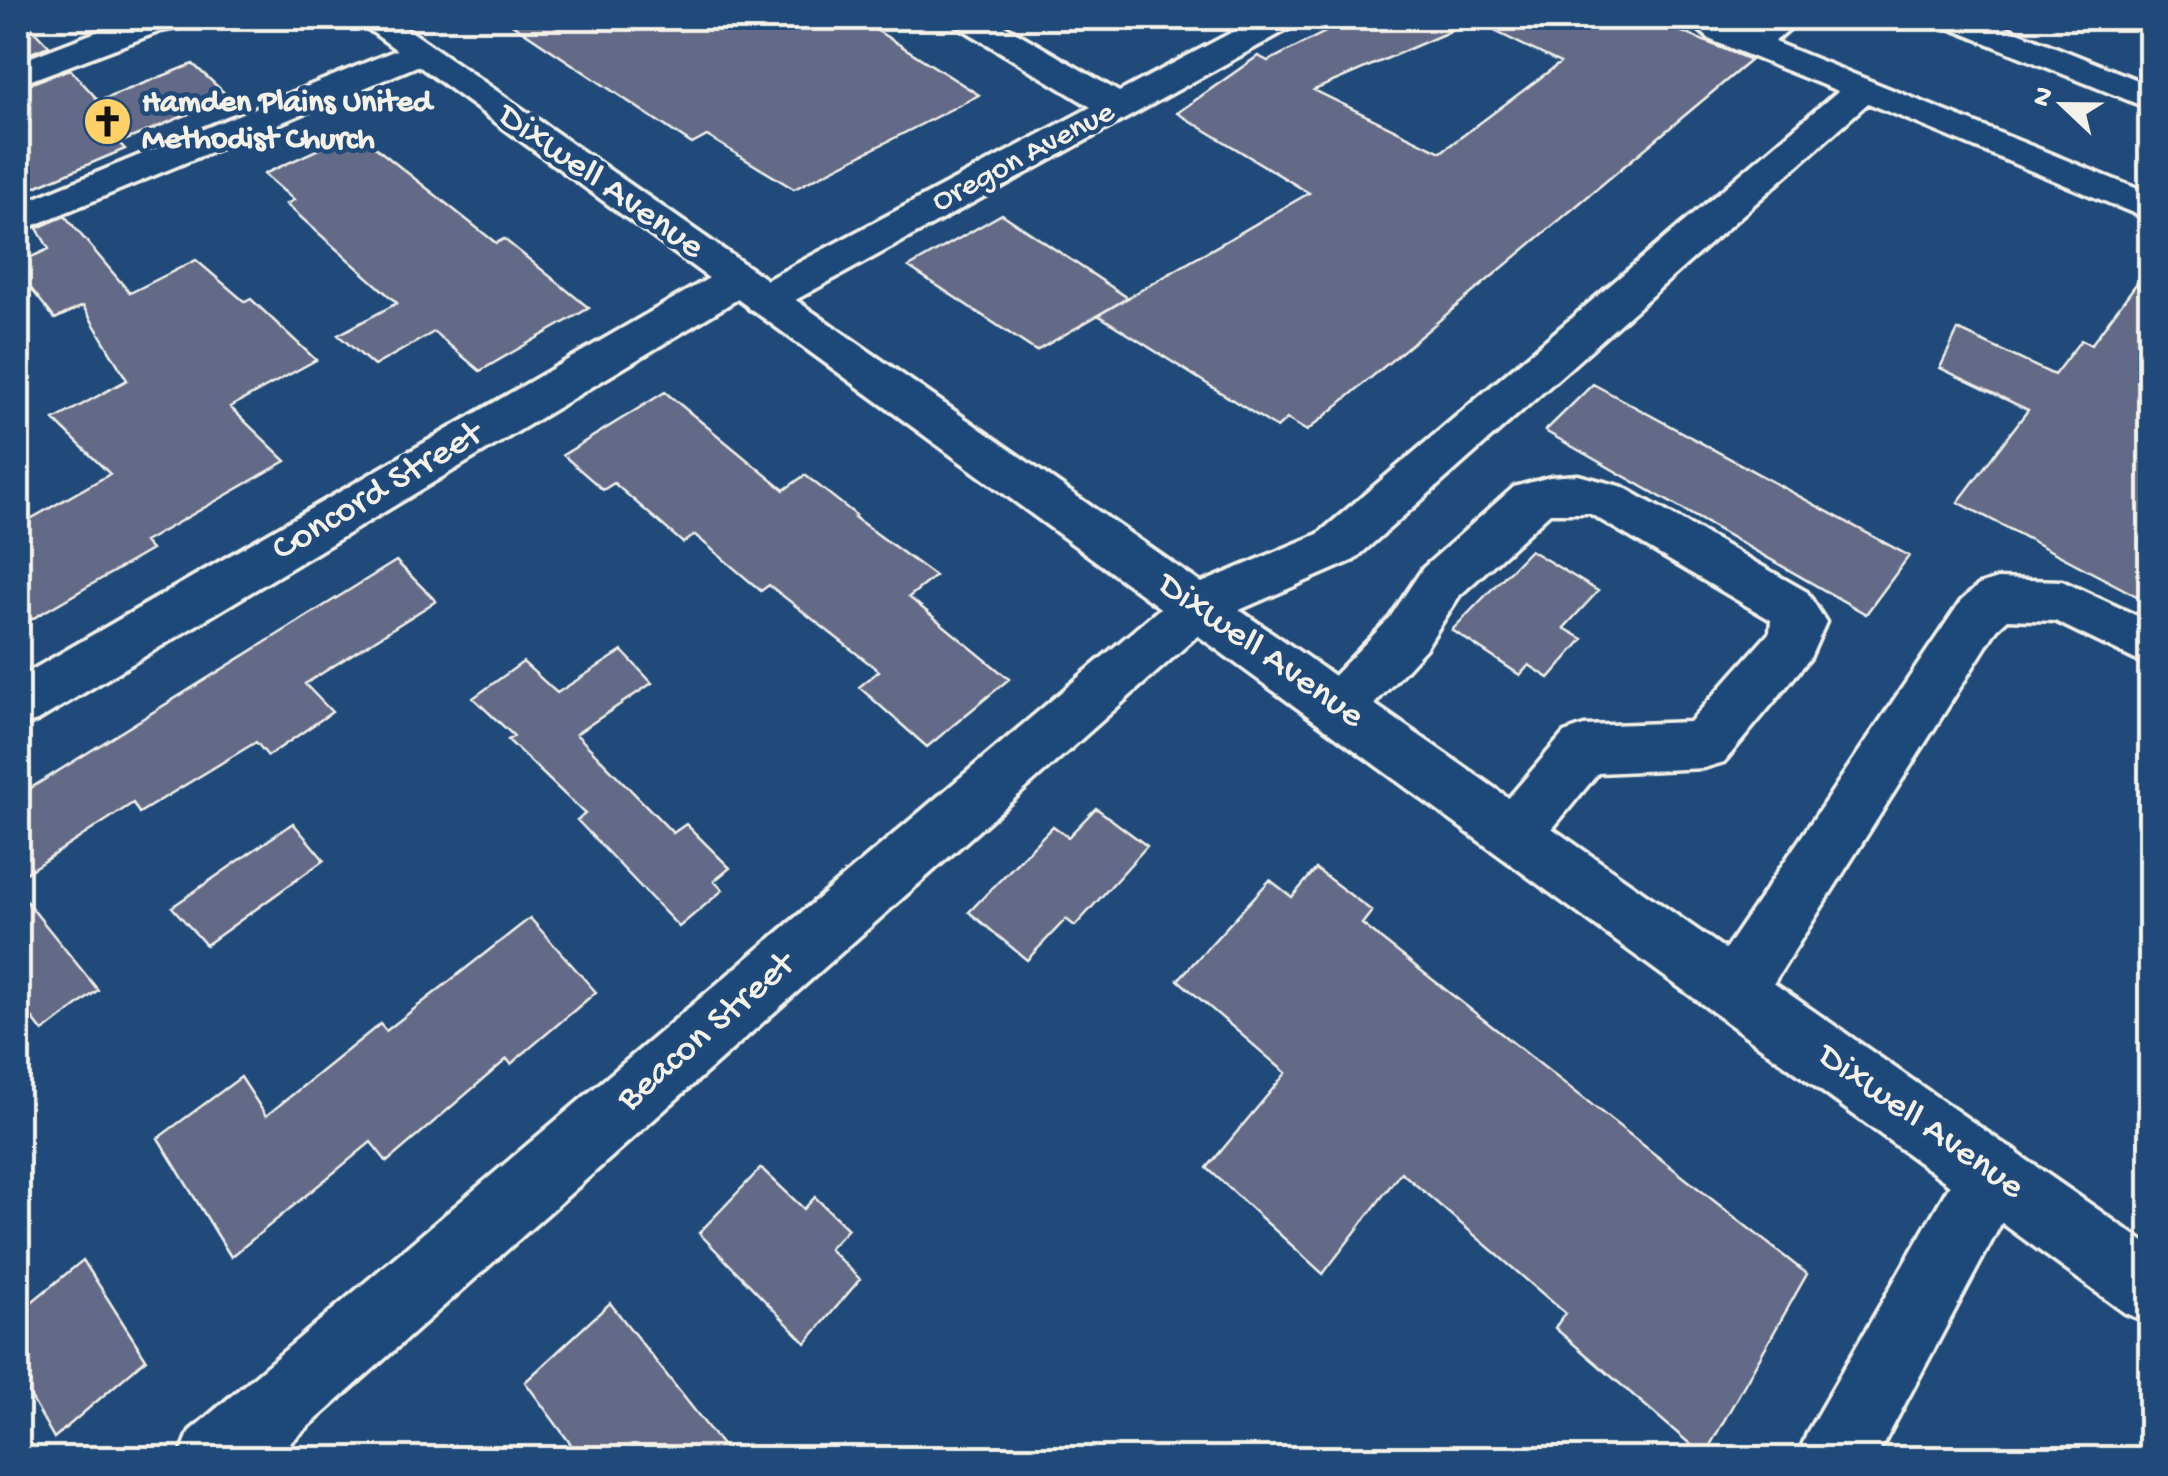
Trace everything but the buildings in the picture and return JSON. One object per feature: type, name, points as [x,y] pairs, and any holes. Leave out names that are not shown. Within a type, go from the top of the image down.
[{"type":"street","points":[[18,74],[155,21],[180,18]]},
{"type":"street","name":"Dixwell Avenue","points":[[370,18],[2150,1288]]},
{"type":"street","points":[[968,18],[1116,107]]},
{"type":"street","name":"Oregon Avenue","points":[[751,290],[1284,18]]},
{"type":"street","points":[[1702,18],[1723,34],[2150,208]]},
{"type":"street","points":[[1748,44],[1784,18]]},
{"type":"street","points":[[1954,18],[2150,98]]},
{"type":"street","points":[[18,220],[416,54]]},
{"type":"street","name":"Beacon Street","points":[[218,1458],[1196,606],[1336,547],[1863,88]]},
{"type":"street","name":"Concord Street","points":[[18,706],[751,290]]},
{"type":"street","points":[[1338,707],[1408,634],[1441,582],[1531,500],[1550,493],[1588,493],[1606,500],[1789,606],[1800,622],[1792,643],[1704,745],[1584,750],[1514,834]]},
{"type":"street","points":[[1408,634],[1439,620],[1536,526],[1559,519],[1606,528],[1709,588]]},
{"type":"street","points":[[1734,990],[1979,615],[1998,599],[2062,600],[2150,646]]},
{"type":"street","points":[[1835,1458],[1993,1174]]},
{"type":"place","name":"Hamden Plains United Methodist Church","points":[[107,122]]}]
